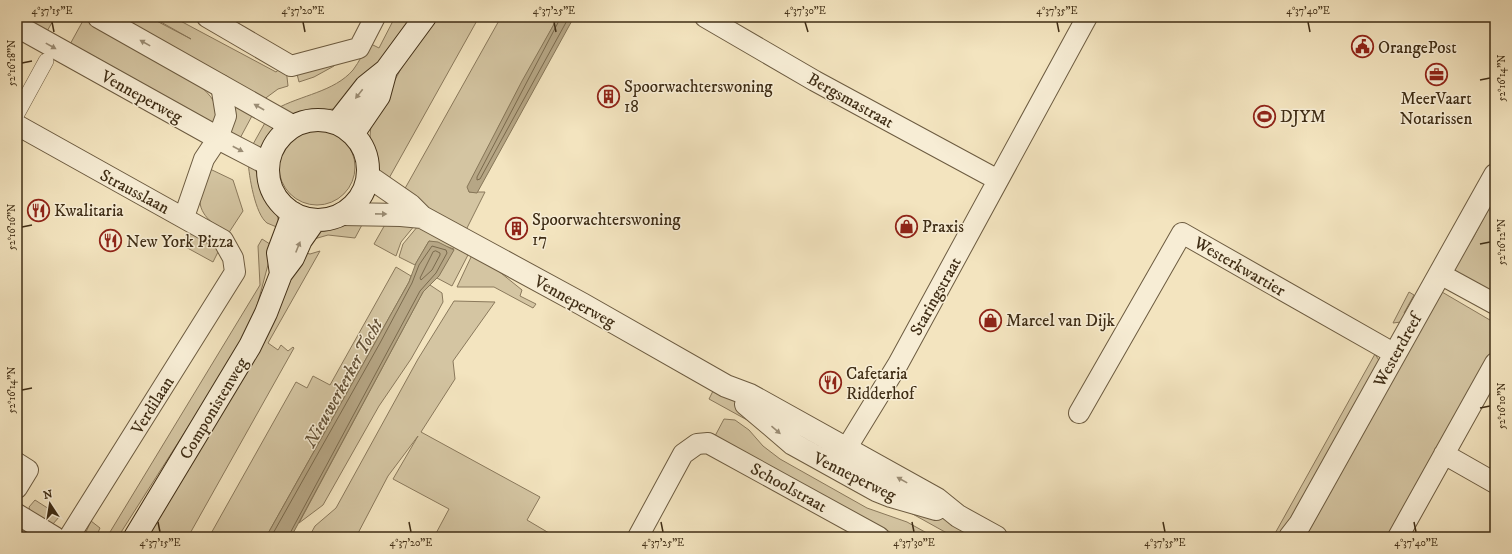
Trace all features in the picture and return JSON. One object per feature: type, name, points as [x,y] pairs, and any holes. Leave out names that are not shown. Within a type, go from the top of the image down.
[{"type":"street","points":[[99,17],[292,126]]},
{"type":"street","points":[[207,17],[291,66],[359,48],[375,17]]},
{"type":"street","points":[[345,128],[366,86],[386,70],[424,17]]},
{"type":"street","name":"Bergsmastraat","points":[[705,17],[815,81],[998,180]]},
{"type":"street","name":"Staringstraat","points":[[840,458],[898,364],[1087,17]]},
{"type":"street","name":"Venneperweg","points":[[17,26],[218,138],[268,164]]},
{"type":"street","points":[[17,114],[46,61]]},
{"type":"street","points":[[184,217],[204,159],[218,138],[226,116],[221,85]]},
{"type":"street","points":[[314,120],[345,128],[366,153],[368,176],[364,189],[357,202],[342,214],[329,218],[315,220],[293,213],[278,200],[273,192],[268,174],[268,164],[272,149],[281,136],[292,126],[314,120]]},
{"type":"street","name":"Strausslaan","points":[[17,125],[223,240],[233,258],[235,272]]},
{"type":"street","name":"Westerdreef","points":[[1295,533],[1495,175]]},
{"type":"street","name":"Venneperweg","points":[[368,176],[410,205],[422,217],[582,304],[726,386],[750,396],[840,458],[937,499],[958,516],[996,537]]},
{"type":"street","name":"Componistenweg","points":[[281,274],[278,253],[293,213]]},
{"type":"street","name":"Venneperweg","points":[[342,214],[401,215],[422,217]]},
{"type":"street","name":"Componistenweg","points":[[135,537],[250,346],[266,313],[281,274],[293,258],[301,240],[315,220]]},
{"type":"street","name":"Westerkwartier","points":[[1079,413],[1182,233],[1395,354]]},
{"type":"street","name":"Verdilaan","points":[[69,537],[235,272]]},
{"type":"street","points":[[1440,274],[1495,304]]},
{"type":"street","points":[[1398,537],[1495,363]]},
{"type":"street","name":"Schoolstraat","points":[[638,537],[683,454],[697,444],[708,443],[879,537]]},
{"type":"street","points":[[1444,454],[1495,483]]},
{"type":"street","points":[[17,463],[28,470],[17,488]]},
{"type":"street","points":[[17,514],[55,537]]},
{"type":"shaded area","points":[[17,17],[55,17],[45,35]]},
{"type":"shaded area","points":[[85,17],[175,68],[206,91],[214,102],[216,109],[213,129],[68,48]]},
{"type":"shaded area","points":[[110,17],[149,17],[191,39],[152,17],[173,17],[276,72],[283,66],[286,68],[288,86],[278,89],[259,103]]},
{"type":"shaded area","points":[[395,17],[415,17],[384,57],[335,109],[313,110],[291,114],[276,109],[327,88],[345,77],[353,70],[369,43],[379,48]]},
{"type":"shaded area","points":[[436,17],[479,17],[388,180],[378,170],[376,165],[370,137],[371,124],[409,54]]},
{"type":"shaded area","points":[[501,17],[558,17],[499,126],[469,192],[485,192],[465,232],[403,192]]},
{"type":"shaded area","points":[[333,64],[334,66],[314,77],[299,82],[297,74]]},
{"type":"shaded area","points":[[233,103],[253,114],[238,142],[227,137]]},
{"type":"shaded area","points":[[266,121],[275,128],[266,141],[260,154],[252,146]]},
{"type":"shaded area","points":[[309,129],[325,129],[338,135],[349,146],[355,159],[353,182],[338,199],[325,205],[309,205],[296,199],[281,182],[279,175],[279,159],[285,146],[302,131]]},
{"type":"shaded area","points":[[248,161],[257,173],[275,210],[279,228],[267,223],[259,212],[251,185]]},
{"type":"shaded area","points":[[210,169],[233,180],[243,211],[228,234],[209,220],[202,211],[200,205],[201,191]]},
{"type":"shaded area","points":[[1495,197],[1495,296],[1450,271],[1472,240]]},
{"type":"shaded area","points":[[387,221],[415,225],[401,242],[396,256],[374,244]]},
{"type":"shaded area","points":[[333,223],[363,223],[355,238],[328,235],[314,239],[321,226]]},
{"type":"shaded area","points":[[418,226],[469,253],[452,286],[437,278],[454,249],[429,241],[415,265],[399,257],[403,244]]},
{"type":"shaded area","points":[[190,231],[220,248],[213,262],[182,245]]},
{"type":"shaded area","points":[[262,239],[273,246],[253,321],[239,347],[118,537],[107,537],[260,285],[258,246]]},
{"type":"shaded area","points":[[320,251],[268,343],[278,350],[281,345],[288,351],[293,347],[294,348],[188,537],[147,537],[302,252],[310,254]]},
{"type":"shaded area","points":[[472,255],[491,265],[522,290],[520,296],[536,304],[533,308],[494,287],[457,287]]},
{"type":"shaded area","points":[[396,267],[411,276],[409,282],[266,537],[209,537],[296,382],[307,388],[313,376],[330,385]]},
{"type":"shaded area","points":[[430,285],[442,293],[443,302],[436,315],[411,359],[379,406],[323,505],[299,523],[423,292]]},
{"type":"shaded area","points":[[1409,292],[1414,295],[1404,313],[1406,315],[1401,322],[1393,323]]},
{"type":"shaded area","points":[[1442,292],[1495,323],[1495,349],[1389,537],[1302,537]]},
{"type":"shaded area","points":[[454,301],[495,302],[453,361],[455,379],[421,432],[540,497],[527,520],[549,533],[547,537],[434,537],[449,509],[393,479],[418,436],[388,476],[356,537],[309,537],[315,526],[336,508],[418,359]]},
{"type":"shaded area","points":[[1375,354],[1380,362],[1283,537],[1273,537]]},
{"type":"shaded area","points":[[714,389],[736,402],[758,426],[709,399]]},
{"type":"shaded area","points":[[724,419],[735,420],[749,430],[763,446],[780,459],[867,508],[907,522],[934,537],[899,537],[715,436]]},
{"type":"shaded area","points":[[35,500],[60,516],[52,525],[31,514],[29,507]]},
{"type":"shaded area","points":[[930,511],[962,529],[971,537],[954,537],[909,512]]},
{"type":"shaded area","points":[[91,521],[100,528],[96,537],[87,537],[86,532]]},
{"type":"shaded area","points":[[17,524],[38,537],[17,537]]},
{"type":"water","points":[[558,17],[574,17],[477,193],[469,192],[467,187],[522,81]]},
{"type":"water","points":[[429,241],[438,242],[454,250],[439,276],[423,292],[291,537],[266,537],[409,282],[416,263]]},
{"type":"place","name":"OrangePost","points":[[1363,47]]},
{"type":"place","name":"MeerVaart Notarissen","points":[[1436,74]]},
{"type":"place","name":"Spoorwachterswoning 18","points":[[609,96]]},
{"type":"place","name":"DJYM","points":[[1265,116]]},
{"type":"place","name":"Kwalitaria","points":[[39,210]]},
{"type":"place","name":"Praxis","points":[[907,226]]},
{"type":"place","name":"Spoorwachterswoning 17","points":[[517,229]]},
{"type":"place","name":"New York Pizza","points":[[110,241]]},
{"type":"place","name":"Marcel van Dijk","points":[[991,320]]},
{"type":"place","name":"Cafetaria Ridderhof","points":[[830,383]]},
{"type":"water label","name":"Nieuwerkerker Tocht","points":[[343,383]]}]
